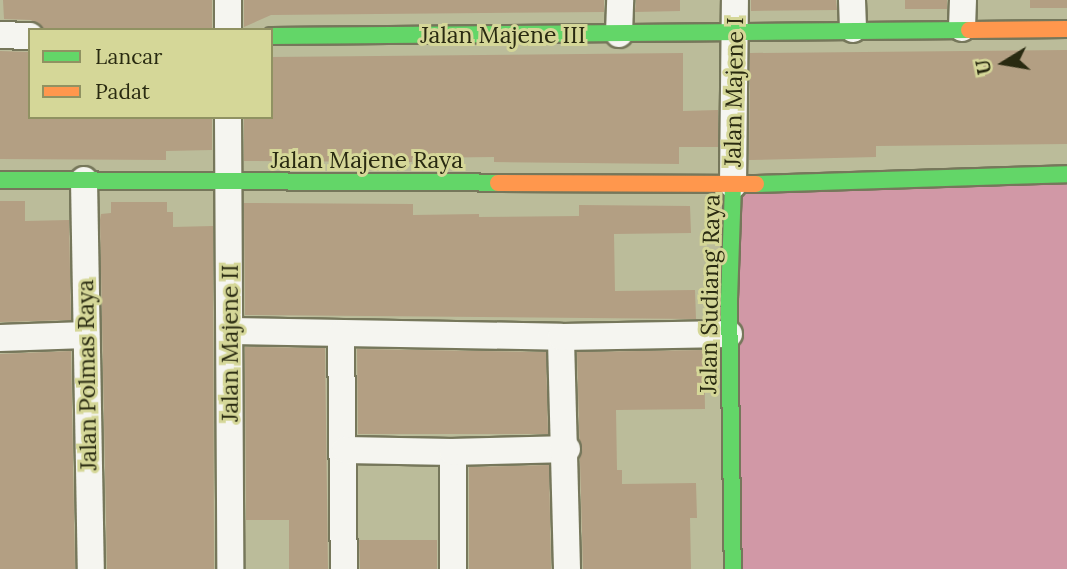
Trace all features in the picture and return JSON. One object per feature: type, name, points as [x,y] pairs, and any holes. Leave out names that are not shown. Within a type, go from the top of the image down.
[{"type":"street","points":[[228,0],[228,28]]},
{"type":"street","points":[[619,34],[620,0]]},
{"type":"street","name":"Jalan Majene I","points":[[733,185],[735,0]]},
{"type":"street","points":[[852,0],[853,29]]},
{"type":"street","points":[[962,28],[963,0]]},
{"type":"street","name":"Jalan Majene III","points":[[273,36],[1067,29]]},
{"type":"street","points":[[0,35],[28,36]]},
{"type":"street","name":"Jalan Majene II","points":[[228,119],[232,331],[230,569]]},
{"type":"street","name":"Jalan Sudiang Raya","points":[[733,569],[729,334],[733,185],[1067,174]]},
{"type":"street","name":"Jalan Majene Raya","points":[[0,180],[733,185]]},
{"type":"street","name":"Jalan Polmas Raya","points":[[84,180],[91,569]]},
{"type":"street","points":[[232,331],[561,337],[729,334]]},
{"type":"street","points":[[341,334],[345,450],[344,569]]},
{"type":"street","points":[[0,338],[86,335]]},
{"type":"street","points":[[561,337],[567,449],[567,569]]},
{"type":"street","points":[[345,450],[453,452],[567,449]]},
{"type":"street","points":[[453,452],[453,569]]},
{"type":"shaded area","points":[[1067,174],[1067,569],[733,569],[733,185]]},
{"type":"building","points":[[3,0],[212,0],[212,28],[41,28],[31,20],[4,19]]},
{"type":"building","points":[[244,0],[604,0],[604,12],[271,15],[244,27]]},
{"type":"building","points":[[636,0],[680,0],[680,11],[635,12]]},
{"type":"building","points":[[751,0],[836,0],[837,10],[751,11]]},
{"type":"building","points":[[905,0],[947,0],[947,9],[905,9]]},
{"type":"building","points":[[1030,0],[1067,0],[1067,8],[1030,8]]},
{"type":"building","points":[[1067,50],[1067,144],[876,146],[876,157],[749,160],[750,53]]},
{"type":"building","points":[[0,51],[28,52],[28,119],[212,119],[212,150],[166,151],[166,160],[0,159]]},
{"type":"building","points":[[683,53],[683,111],[718,110],[718,147],[679,147],[679,164],[494,162],[494,157],[412,158],[412,162],[244,161],[244,119],[273,119],[273,57]]},
{"type":"building","points":[[0,201],[25,201],[25,221],[69,220],[71,320],[0,322]]},
{"type":"building","points":[[111,202],[167,202],[167,212],[173,212],[173,227],[213,226],[214,569],[107,569],[100,220],[101,214],[111,213]]},
{"type":"building","points":[[244,203],[413,204],[413,215],[479,214],[479,217],[579,216],[579,205],[690,206],[691,233],[614,234],[615,291],[695,290],[696,319],[245,315]]},
{"type":"building","points":[[245,347],[325,348],[328,569],[289,569],[289,520],[246,520]]},
{"type":"building","points":[[357,349],[546,352],[548,434],[358,434]]},
{"type":"building","points":[[704,350],[705,409],[616,410],[617,470],[622,470],[622,484],[696,483],[697,518],[690,518],[691,569],[583,569],[577,352]]},
{"type":"building","points":[[71,351],[75,569],[0,569],[0,354]]},
{"type":"building","points":[[549,465],[551,569],[469,569],[469,467]]},
{"type":"building","points":[[359,540],[437,540],[437,569],[360,569]]},
{"type":"traffic: fast","points":[[273,36],[969,30]]},
{"type":"traffic: fast","points":[[756,184],[1067,174]]},
{"type":"traffic: fast","points":[[0,180],[498,183]]},
{"type":"traffic: fast","points":[[733,185],[729,298],[733,569]]},
{"type":"traffic: slow","points":[[969,30],[1067,29]]},
{"type":"traffic: slow","points":[[498,183],[756,184]]}]
